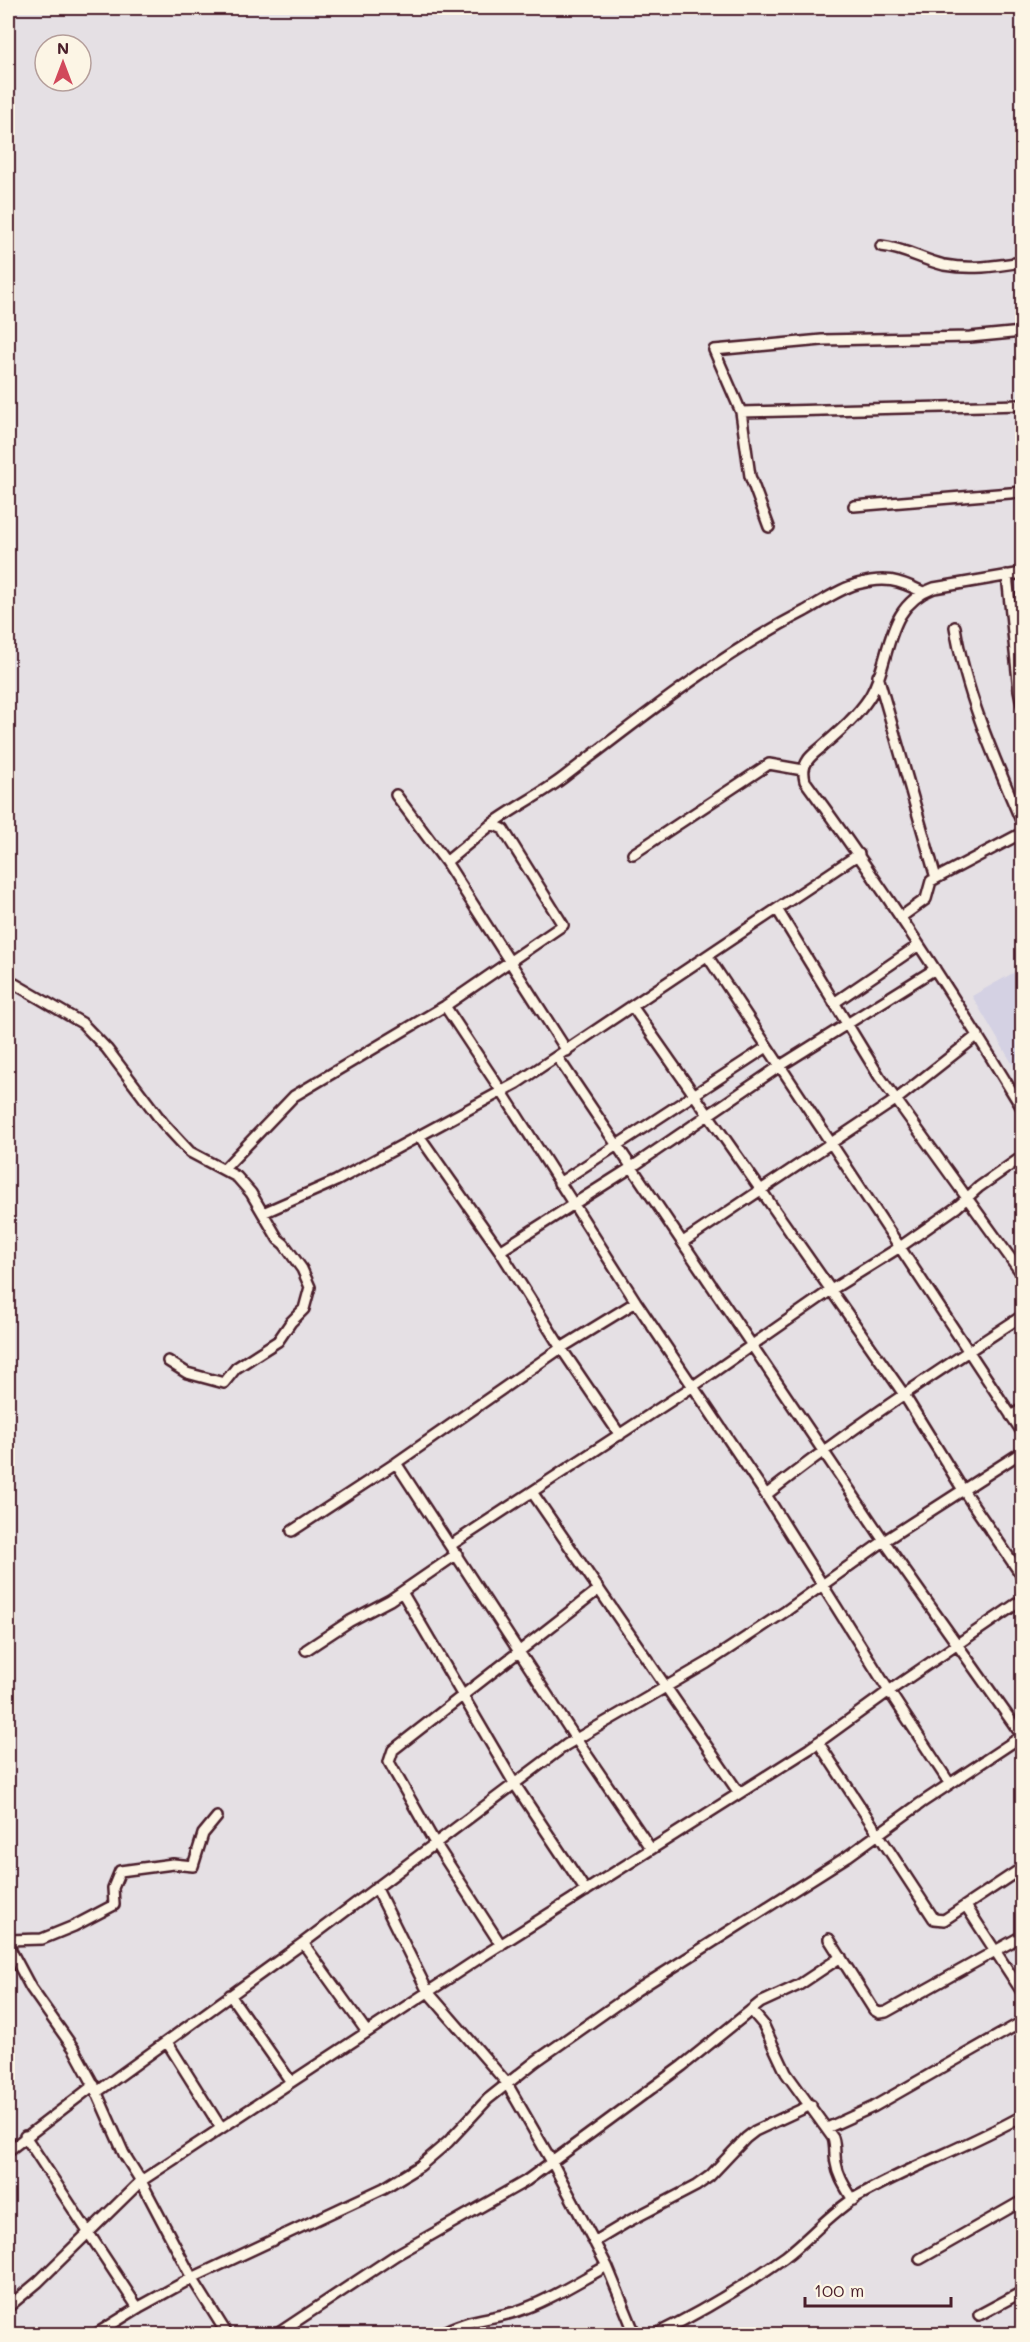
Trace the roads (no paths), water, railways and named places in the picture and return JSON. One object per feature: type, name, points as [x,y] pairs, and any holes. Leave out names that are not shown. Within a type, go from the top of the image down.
[{"type":"street","points":[[882,246],[897,248],[942,265],[955,267],[988,268],[1023,262]]},
{"type":"street","points":[[769,526],[750,476],[741,412],[714,350],[822,340],[970,337],[1023,332]]},
{"type":"street","points":[[741,412],[1023,405]]},
{"type":"street","points":[[854,506],[1023,492]]},
{"type":"street","points":[[1023,573],[934,588],[923,592],[906,605],[870,696],[856,716],[808,760],[803,770],[805,781],[859,854],[1023,1108]]},
{"type":"street","points":[[1007,575],[1019,690],[1023,704]]},
{"type":"street","points":[[446,862],[492,824],[559,780],[700,674],[772,628],[856,584],[879,579],[899,581],[923,592]]},
{"type":"street","points":[[956,627],[959,653],[984,731],[1023,823]]},
{"type":"street","points":[[878,675],[936,878]]},
{"type":"street","points":[[633,854],[769,764],[803,770]]},
{"type":"street","points":[[396,795],[446,862],[511,960],[567,1051]]},
{"type":"street","points":[[224,1169],[294,1096],[445,1006],[563,925],[503,829],[492,824]]},
{"type":"street","points":[[901,917],[926,899],[931,881],[1023,833]]},
{"type":"street","points":[[263,1213],[336,1181],[502,1092],[558,1058],[859,854]]},
{"type":"street","points":[[777,909],[879,1076],[1023,1274]]},
{"type":"street","points":[[834,1003],[919,945]]},
{"type":"street","points":[[708,957],[1023,1432]]},
{"type":"street","points":[[500,1251],[710,1116],[780,1066],[935,969]]},
{"type":"street","points":[[8,980],[82,1023],[107,1049],[163,1123],[190,1152],[237,1177],[263,1213],[278,1239],[302,1269],[310,1287],[304,1310],[291,1322],[278,1341],[236,1368],[224,1383],[187,1373],[168,1361]]},
{"type":"street","points":[[445,1006],[636,1302],[766,1496],[950,1784]]},
{"type":"street","points":[[632,1006],[903,1394],[963,1490],[1023,1576]]},
{"type":"street","points":[[683,1242],[897,1099],[978,1035]]},
{"type":"street","points":[[559,1183],[767,1047]]},
{"type":"street","points":[[96,2334],[192,2278],[384,2188],[420,2166],[448,2142],[506,2082],[637,1990],[848,1856],[1023,1736],[884,1541],[558,1058]]},
{"type":"street","points":[[420,1137],[500,1251],[561,1348],[620,1435]]},
{"type":"street","points":[[451,1545],[692,1387],[831,1290],[900,1247],[968,1197],[979,1186],[1023,1157]]},
{"type":"street","points":[[292,1531],[396,1463],[561,1348],[636,1302]]},
{"type":"street","points":[[766,1496],[824,1449],[903,1394],[1023,1316]]},
{"type":"street","points":[[1011,1416],[1023,1409]]},
{"type":"street","points":[[8,2151],[25,2136],[167,2042],[576,1738],[707,1663],[884,1541],[1023,1452]]},
{"type":"street","points":[[396,1463],[651,1849]]},
{"type":"street","points":[[532,1492],[739,1793]]},
{"type":"street","points":[[306,1650],[350,1621],[402,1592],[457,1554]]},
{"type":"street","points":[[501,1945],[435,1843],[392,1771],[389,1762],[393,1750],[599,1588]]},
{"type":"street","points":[[402,1592],[514,1783],[586,1891]]},
{"type":"street","points":[[8,2307],[38,2282],[141,2181],[428,1992],[818,1742],[1023,1600]]},
{"type":"street","points":[[818,1742],[933,1919],[939,1922],[944,1920],[1023,1868]]},
{"type":"street","points":[[8,1940],[42,1939],[74,1926],[114,1905],[113,1888],[120,1870],[173,1864],[193,1866],[203,1834],[217,1817]]},
{"type":"street","points":[[376,1887],[428,1992],[506,2082],[552,2162],[607,2266],[635,2334]]},
{"type":"street","points":[[966,1906],[1023,1992]]},
{"type":"street","points":[[830,1939],[874,2010],[879,2013],[886,2012],[1023,1936]]},
{"type":"street","points":[[303,1943],[367,2032]]},
{"type":"street","points":[[8,1945],[32,1988],[74,2049],[124,2154],[141,2181],[192,2278],[227,2334]]},
{"type":"street","points":[[277,2334],[396,2255],[526,2181],[712,2043],[751,2010],[774,1995],[800,1985],[841,1957]]},
{"type":"street","points":[[230,1995],[291,2082]]},
{"type":"street","points":[[751,2010],[763,2024],[786,2073],[827,2128],[836,2146],[836,2166],[841,2181],[853,2200]]},
{"type":"street","points":[[827,2128],[873,2107],[1023,2022]]},
{"type":"street","points":[[167,2042],[221,2128]]},
{"type":"street","points":[[594,2242],[696,2186],[710,2176],[755,2131],[811,2105]]},
{"type":"street","points":[[656,2334],[724,2296],[784,2257],[853,2200],[985,2137],[1023,2116]]},
{"type":"street","points":[[25,2136],[138,2308]]},
{"type":"street","points":[[920,2259],[1023,2201]]},
{"type":"street","points":[[440,2334],[468,2321],[516,2311],[555,2294],[607,2266]]},
{"type":"street","points":[[979,2315],[1023,2292]]}]
